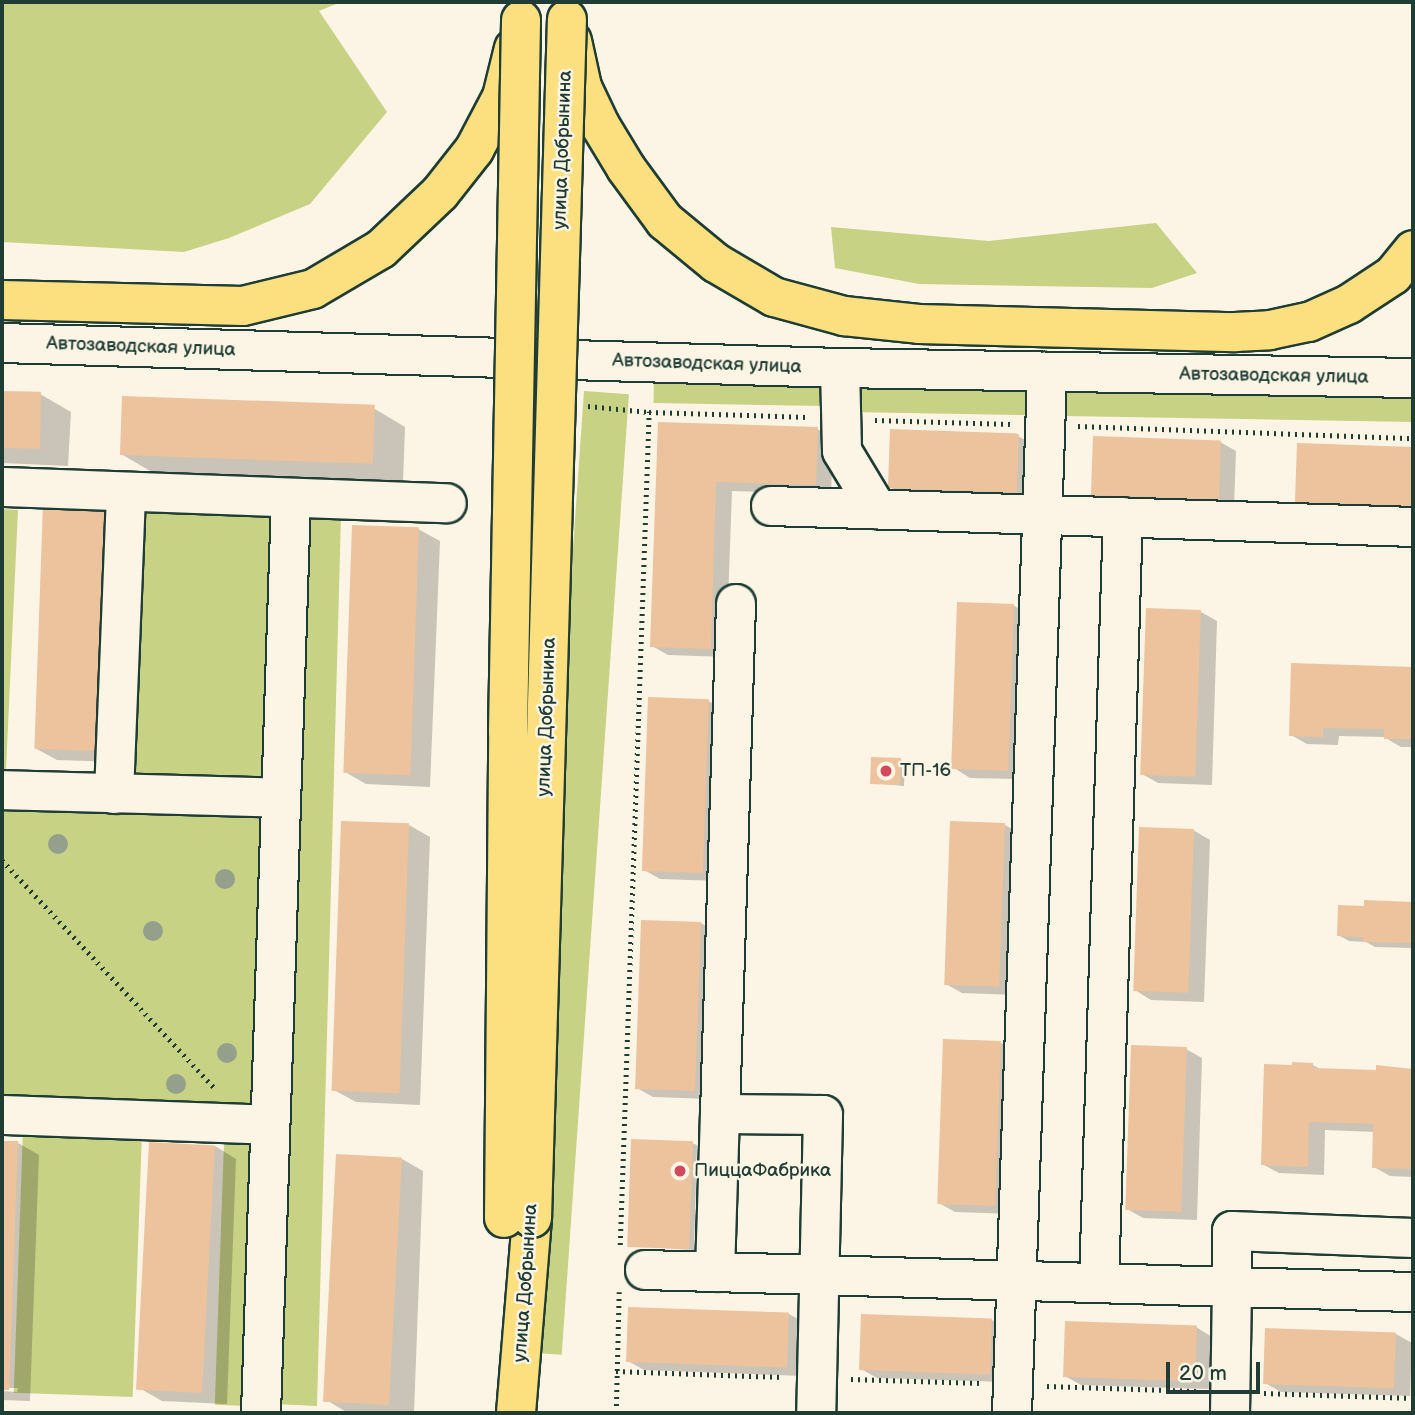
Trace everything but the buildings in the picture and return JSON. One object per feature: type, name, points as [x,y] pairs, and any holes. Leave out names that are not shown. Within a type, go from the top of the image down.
[{"type":"main road","points":[[2,300],[243,306],[313,289],[381,249],[440,193],[465,161],[502,97],[521,11]]},
{"type":"main road","name":"улица Добрынина","points":[[518,1218],[509,703],[521,11]]},
{"type":"main road","points":[[567,11],[582,87],[600,125],[665,221],[716,263],[774,296],[844,316],[919,324],[1235,332],[1270,330],[1309,322],[1349,304],[1392,275],[1413,250]]},
{"type":"main road","name":"улица Добрынина","points":[[514,1413],[518,1218],[567,11]]},
{"type":"street","name":"Автозаводская улица","points":[[2,343],[840,368],[1413,378]]},
{"type":"street","points":[[840,368],[842,451],[877,509]]},
{"type":"street","points":[[1012,1413],[1047,372]]},
{"type":"street","points":[[2,487],[447,503]]},
{"type":"street","points":[[114,793],[126,492]]},
{"type":"street","points":[[261,1413],[259,1124],[281,798],[291,498]]},
{"type":"street","points":[[771,506],[1413,527]]},
{"type":"street","points":[[1098,1283],[1123,517]]},
{"type":"street","points":[[715,1272],[736,604]]},
{"type":"street","points":[[2,790],[281,798]]},
{"type":"street","points":[[720,1114],[823,1115],[816,1413]]},
{"type":"street","points":[[2,1115],[259,1124]]},
{"type":"street","points":[[1230,1413],[1232,1231],[1413,1238]]},
{"type":"street","points":[[628,1266],[715,1272],[1413,1292]]},
{"type":"path","points":[[616,1413],[628,1266],[649,412],[1413,438]]},
{"type":"path","points":[[2,860],[259,1124]]},
{"type":"green space","points":[[2,2],[341,2],[319,11],[387,112],[310,204],[229,238],[184,252],[2,242]]},
{"type":"green space","points":[[1156,223],[1197,273],[1152,288],[919,284],[835,268],[831,227],[989,241]]},
{"type":"green space","points":[[654,375],[826,378],[825,406],[654,403]]},
{"type":"green space","points":[[851,377],[1038,380],[1037,415],[850,412]]},
{"type":"green space","points":[[1065,380],[1413,386],[1412,422],[1064,416]]},
{"type":"green space","points":[[584,391],[629,394],[562,1355],[517,1352]]},
{"type":"green space","points":[[2,509],[18,510],[6,769],[2,769]]},
{"type":"green space","points":[[141,509],[275,516],[261,783],[127,776]]},
{"type":"green space","points":[[341,515],[317,1406],[274,1404],[305,516]]},
{"type":"green space","points":[[2,807],[271,807],[271,1104],[2,1104]]},
{"type":"green space","points":[[23,1129],[142,1133],[133,1397],[14,1393]]},
{"type":"green space","points":[[224,1142],[257,1143],[248,1406],[215,1405]]},
{"type":"place","name":"ТП-16","points":[[886,771]]},
{"type":"place","name":"ПиццаФабрика","points":[[680,1171]]}]
